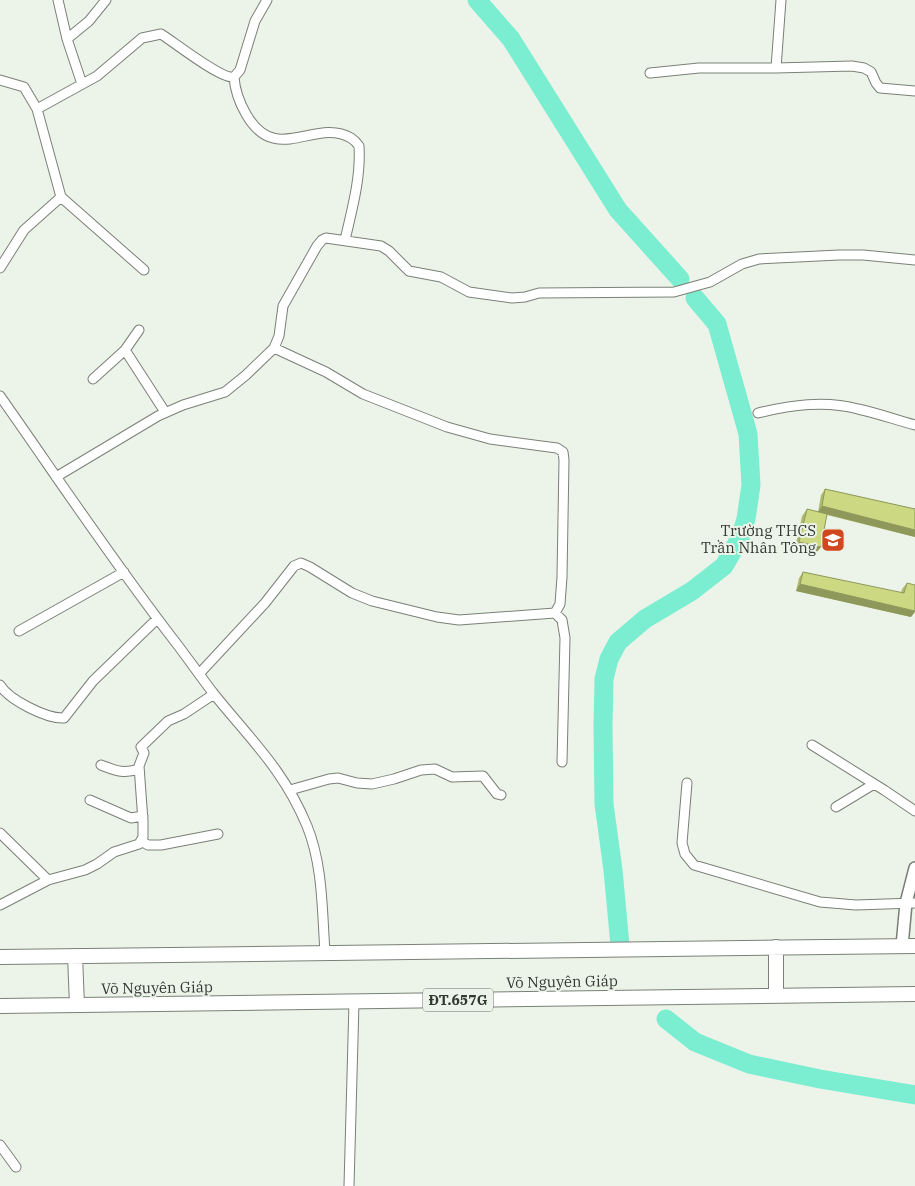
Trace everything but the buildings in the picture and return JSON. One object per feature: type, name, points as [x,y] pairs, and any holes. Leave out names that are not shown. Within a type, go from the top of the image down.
[{"type":"main road","points":[[0,957],[909,946]]},
{"type":"main road","points":[[776,947],[776,994]]},
{"type":"main road","points":[[75,956],[77,1005]]},
{"type":"main road","name":"Võ Nguyên Giáp","points":[[0,1006],[776,994],[915,994]]},
{"type":"street","points":[[58,0],[67,39],[82,84]]},
{"type":"street","points":[[67,39],[89,21],[106,0]]},
{"type":"street","points":[[37,109],[97,76],[142,38],[162,34],[217,72],[228,78],[234,77],[240,70],[255,21],[267,0]]},
{"type":"street","points":[[776,68],[781,0]]},
{"type":"street","points":[[650,73],[699,68],[776,68],[843,65],[858,67],[871,72],[880,88],[915,91]]},
{"type":"street","points":[[234,77],[235,92],[242,107],[260,131],[275,139],[327,133],[340,134],[351,138],[360,146],[357,188],[346,240]]},
{"type":"street","points":[[0,80],[24,87],[37,109],[61,197],[144,270]]},
{"type":"street","points":[[0,268],[24,230],[61,197]]},
{"type":"street","points":[[56,477],[165,412],[225,392],[246,375],[274,348],[279,336],[284,306],[317,246],[326,238],[381,246],[389,251],[409,271],[441,277],[470,292],[512,298],[539,293],[674,292],[710,282],[742,264],[758,259],[839,254],[915,260]]},
{"type":"street","points":[[93,379],[125,350],[139,330]]},
{"type":"street","points":[[274,348],[326,372],[363,394],[447,427],[490,439],[563,452],[562,577],[560,604],[555,613]]},
{"type":"street","points":[[125,350],[165,412]]},
{"type":"street","points":[[0,396],[157,619],[214,694],[263,751],[290,790],[307,827],[314,850],[321,896],[325,952]]},
{"type":"street","points":[[758,413],[796,405],[830,405],[857,408],[915,425]]},
{"type":"street","points":[[199,674],[265,603],[294,566],[301,563],[310,566],[352,593],[372,601],[445,619],[555,613],[562,620],[565,638],[562,762]]},
{"type":"street","points":[[19,631],[124,572]]},
{"type":"street","points":[[0,685],[4,692],[16,701],[51,717],[64,718],[94,681],[157,619]]},
{"type":"street","points":[[0,905],[48,880],[85,870],[114,852],[138,844],[143,837],[139,769],[144,753],[141,747],[168,721],[184,714],[214,694]]},
{"type":"street","points":[[812,745],[915,811]]},
{"type":"street","points":[[101,765],[127,773],[139,769]]},
{"type":"street","points":[[290,790],[338,778],[372,784],[394,780],[421,770],[435,769],[452,777],[483,776],[497,794],[501,795]]},
{"type":"street","points":[[687,783],[682,843],[685,854],[694,865],[820,902],[856,905],[911,903]]},
{"type":"street","points":[[836,807],[874,784]]},
{"type":"street","points":[[90,800],[131,818],[143,816]]},
{"type":"street","points":[[0,833],[48,880]]},
{"type":"street","points":[[141,841],[148,845],[161,845],[218,834]]},
{"type":"street","points":[[909,946],[915,868]]},
{"type":"street","points":[[349,1186],[354,1002]]},
{"type":"street","points":[[0,1145],[16,1167]]},
{"type":"waterway","points":[[477,0],[511,39],[618,210],[680,279]]},
{"type":"waterway","points":[[620,945],[613,870],[604,804],[604,679],[609,659],[618,642],[645,619],[692,591],[724,566],[740,538],[746,519],[751,485],[748,434],[717,324],[695,298]]},
{"type":"waterway","points":[[666,1019],[695,1042],[749,1064],[820,1079],[915,1095]]},
{"type":"place","name":"Trường THCS Trần Nhân Tông","points":[[833,540]]}]
